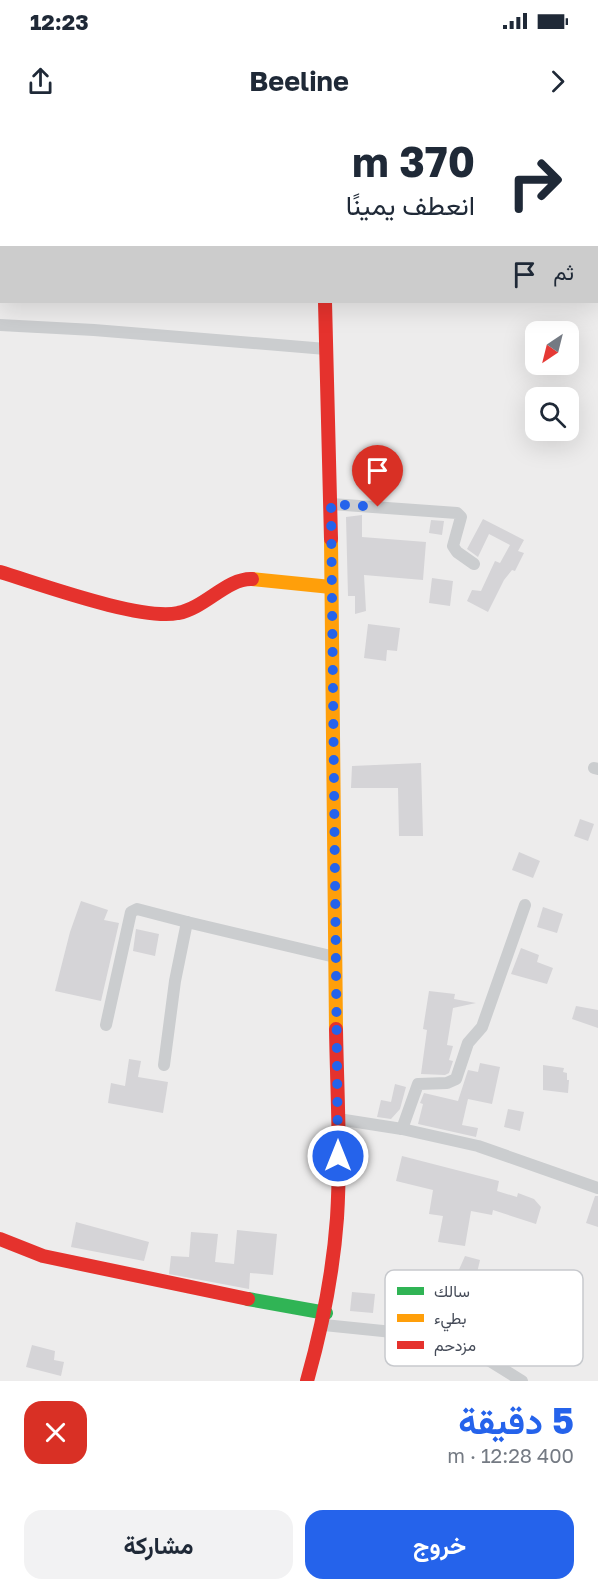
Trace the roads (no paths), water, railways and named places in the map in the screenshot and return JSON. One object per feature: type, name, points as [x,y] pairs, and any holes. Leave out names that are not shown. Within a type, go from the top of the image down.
[{"type":"main road","points":[[307,1381],[325,1319],[337,1229],[338,1119],[331,504],[325,303]]},
{"type":"main road","points":[[0,572],[83,597],[166,616],[194,610],[228,586],[248,579],[331,587]]},
{"type":"main road","points":[[0,1239],[43,1256],[325,1319]]},
{"type":"street","points":[[0,325],[94,330],[326,349]]},
{"type":"street","points":[[331,504],[457,513],[461,517],[453,546],[457,552],[474,564]]},
{"type":"street","points":[[402,1129],[418,1084],[447,1083],[459,1075],[468,1043],[482,1027],[525,905]]},
{"type":"street","points":[[106,1025],[133,910],[137,909],[335,957]]},
{"type":"street","points":[[164,1065],[175,981],[187,922]]},
{"type":"street","points":[[338,1119],[402,1129],[478,1146],[598,1188]]},
{"type":"street","points":[[325,1319],[385,1329]]},
{"type":"street","points":[[498,1366],[522,1381]]}]
